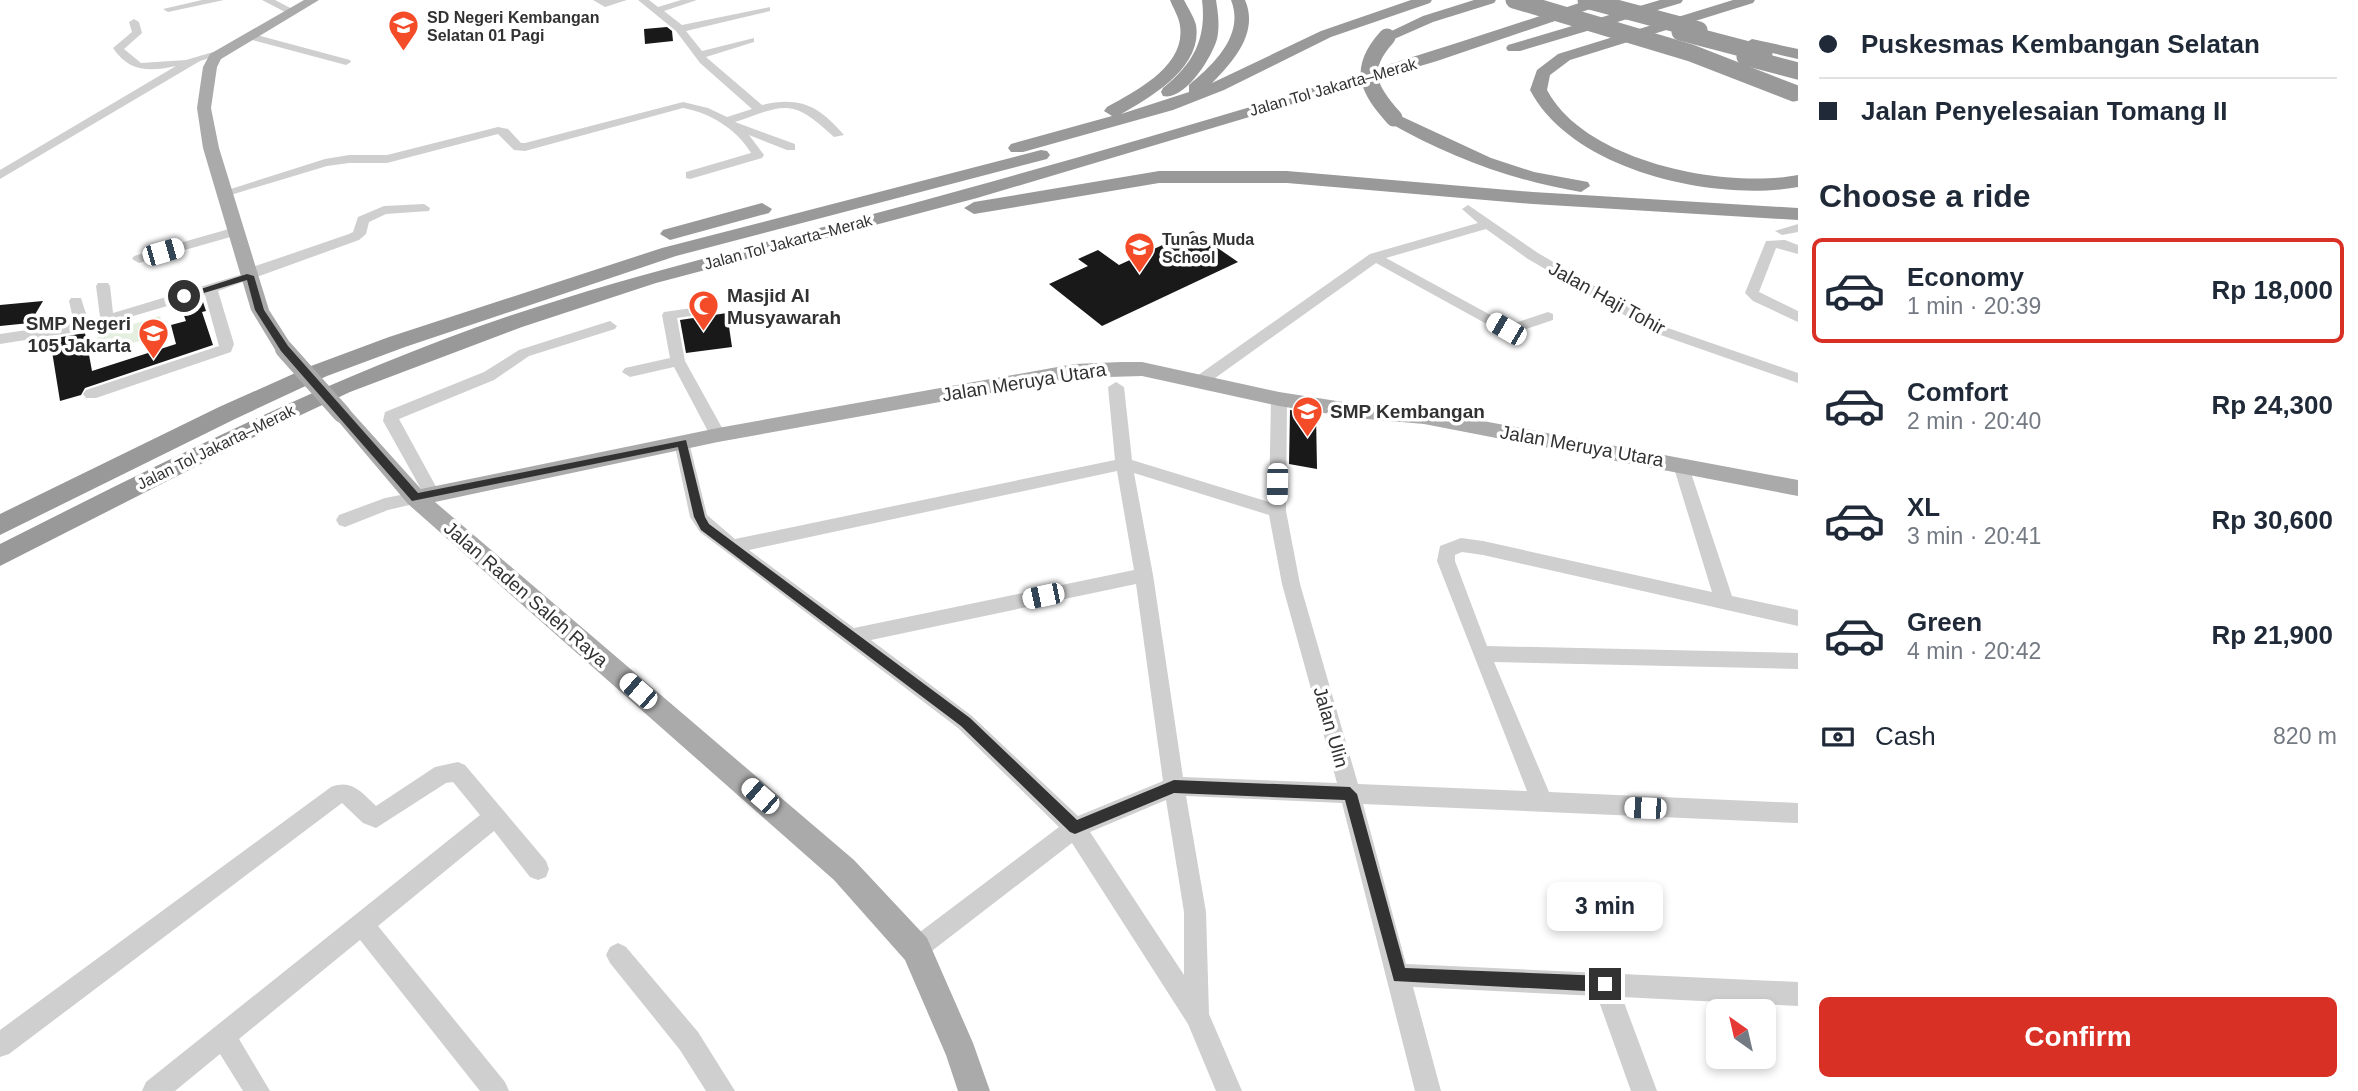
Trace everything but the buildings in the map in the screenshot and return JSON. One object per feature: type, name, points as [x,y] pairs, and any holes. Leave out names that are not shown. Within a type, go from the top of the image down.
[{"type":"highway","points":[[979,158],[1115,110],[1156,83],[1174,67],[1188,38],[1188,25],[1177,0]]},
{"type":"highway","points":[[1115,121],[1161,97],[1192,72],[1204,56],[1211,39],[1213,17],[1209,0]]},
{"type":"highway","points":[[1167,106],[1195,89],[1219,68],[1244,18],[1238,0]]},
{"type":"highway","points":[[319,371],[432,321],[685,230],[979,158],[1167,106],[1218,86],[1326,34],[1425,0]]},
{"type":"highway","points":[[1489,0],[1428,19],[1387,37],[1374,48],[1368,62],[1368,83],[1381,105],[1394,118],[1451,151],[1527,177],[1612,190],[1733,201],[1798,200]]},
{"type":"highway","points":[[1514,0],[1694,53],[1752,74],[1796,94]]},
{"type":"highway","points":[[1524,0],[1798,71]]},
{"type":"highway","points":[[1560,0],[1772,52],[1798,53]]},
{"type":"highway","name":"Jalan Tol Jakarta–Merak","points":[[0,525],[125,462],[319,371],[554,288],[669,252],[1115,136],[1421,48],[1566,0]]},
{"type":"highway","points":[[1586,0],[1752,44],[1798,62]]},
{"type":"highway","name":"Jalan Tol Jakarta–Merak","points":[[0,555],[246,431],[342,387],[583,298],[970,194],[1418,62],[1604,0]]},
{"type":"highway","points":[[970,194],[1192,140],[1676,0]]},
{"type":"highway","points":[[1748,0],[1564,57],[1547,65],[1542,73],[1540,94],[1551,112],[1568,128],[1597,147],[1624,159],[1690,179],[1724,184],[1760,185],[1798,181]]},
{"type":"highway","points":[[1602,45],[1603,23]]},
{"type":"highway","points":[[805,238],[1159,177],[1287,177],[1534,198],[1798,214]]},
{"type":"main road","points":[[249,275],[211,148],[204,108],[209,60],[313,0]]},
{"type":"main road","name":"Jalan Raden Saleh Raya","points":[[249,275],[260,310],[284,349],[342,414],[424,496],[844,870],[916,949],[962,1054],[974,1091]]},
{"type":"main road","name":"Jalan Meruya Utara","points":[[424,496],[718,435],[1074,371],[1121,368],[1142,369],[1279,399],[1344,410],[1424,417],[1798,488]]},
{"type":"street","points":[[168,9],[200,1],[219,0]]},
{"type":"street","points":[[267,0],[291,11]]},
{"type":"street","points":[[598,0],[605,4],[622,0]]},
{"type":"street","points":[[643,0],[680,29],[700,55],[760,110]]},
{"type":"street","points":[[657,10],[692,0]]},
{"type":"street","points":[[200,1],[208,4],[214,14]]},
{"type":"street","points":[[680,29],[766,9]]},
{"type":"street","points":[[134,22],[138,31],[118,48],[132,65],[159,66],[209,60]]},
{"type":"street","points":[[249,36],[346,62]]},
{"type":"street","points":[[700,55],[750,40]]},
{"type":"street","points":[[0,174],[209,60]]},
{"type":"street","points":[[224,193],[325,163],[349,159],[387,159],[498,130],[504,131],[514,145],[525,146],[682,105],[690,105],[790,147]]},
{"type":"street","points":[[728,123],[760,110],[799,105],[807,108],[838,135]]},
{"type":"street","points":[[690,175],[758,155],[747,137],[728,123]]},
{"type":"street","points":[[0,339],[107,320],[249,275],[356,236],[363,220],[378,212],[424,208]]},
{"type":"street","name":"Jalan Haji Tohir","points":[[1468,209],[1488,226],[1604,299],[1661,330],[1798,378]]},
{"type":"street","points":[[1199,382],[1375,257],[1445,235],[1488,226]]},
{"type":"street","points":[[1782,231],[1798,228]]},
{"type":"street","points":[[139,259],[236,231]]},
{"type":"street","points":[[1798,250],[1785,244],[1771,244],[1752,293],[1758,299],[1798,317]]},
{"type":"street","points":[[1375,257],[1508,330],[1548,317]]},
{"type":"street","points":[[103,286],[107,320]]},
{"type":"street","points":[[91,394],[226,349],[227,344],[210,288]]},
{"type":"street","points":[[76,301],[82,326]]},
{"type":"street","points":[[706,310],[669,316],[678,361],[718,435]]},
{"type":"street","points":[[345,520],[385,504],[424,496],[391,416],[489,376],[524,353],[610,326]]},
{"type":"street","points":[[630,372],[678,361]]},
{"type":"street","points":[[1116,387],[1124,464],[1144,575],[1195,912],[1197,1015]]},
{"type":"street","name":"Jalan Ulin","points":[[1279,399],[1277,511],[1291,584],[1350,794],[1428,1091]]},
{"type":"street","points":[[682,442],[699,517],[705,527],[965,722],[1075,828],[1197,1015],[1230,1091]]},
{"type":"street","points":[[730,547],[1124,464],[1277,511]]},
{"type":"street","points":[[1681,465],[1724,600]]},
{"type":"street","points":[[1543,804],[1481,654],[1446,561],[1447,551],[1461,545],[1483,548],[1798,618]]},
{"type":"street","points":[[850,637],[1144,575]]},
{"type":"street","points":[[1481,654],[1798,661]]},
{"type":"street","points":[[0,1045],[333,796],[348,793],[371,816],[380,817],[442,774],[453,771],[461,774],[538,869]]},
{"type":"street","points":[[916,949],[1075,828],[1174,786],[1798,813]]},
{"type":"street","points":[[155,1091],[495,817]]},
{"type":"street","points":[[362,924],[496,1091]]},
{"type":"street","points":[[618,955],[689,1041],[704,1081],[722,1091]]},
{"type":"street","points":[[1399,976],[1605,984],[1796,997]]},
{"type":"street","points":[[1605,984],[1644,1091]]},
{"type":"street","points":[[223,1036],[257,1091]]},
{"type":"green space","points":[[160,316],[165,333],[101,353],[97,335]]},
{"type":"place","name":"SD Negeri Kembangan Selatan 01 Pagi","points":[[404,53]]},
{"type":"place","name":"Tunas Muda School","points":[[1139,275]]},
{"type":"place","name":"Masjid Al Musyawarah","points":[[704,333]]},
{"type":"place","name":"SMP Negeri 105 Jakarta","points":[[154,361]]},
{"type":"place","name":"SMP Kembangan","points":[[1307,438]]},
{"type":"route","points":[[184,296],[250,276],[260,310],[284,349],[416,498],[682,442],[699,517],[705,527],[965,722],[1075,828],[1174,786],[1350,794],[1399,976],[1605,984]]}]
